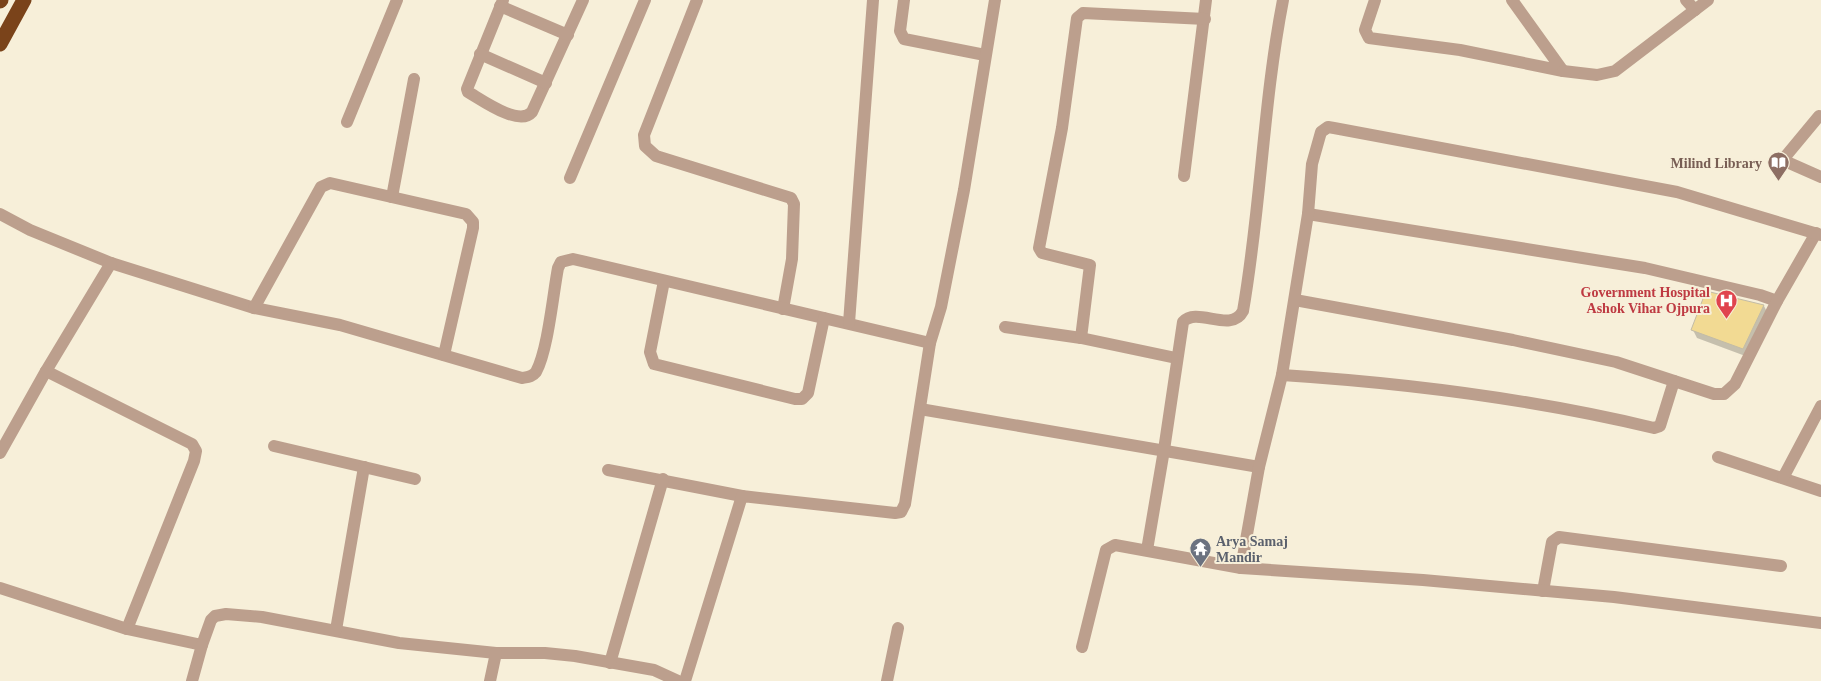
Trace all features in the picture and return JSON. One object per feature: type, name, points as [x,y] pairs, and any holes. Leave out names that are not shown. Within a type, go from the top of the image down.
[{"type":"highway","points":[[0,44],[24,0]]},
{"type":"street","points":[[347,122],[397,0]]},
{"type":"street","points":[[568,36],[502,3],[466,87],[467,90],[500,111],[521,117],[528,116],[532,112],[568,36],[583,0]]},
{"type":"street","points":[[570,178],[645,0]]},
{"type":"street","points":[[697,0],[644,135],[644,146],[656,156],[791,198],[794,204],[792,259],[783,309]]},
{"type":"street","points":[[849,323],[873,0]]},
{"type":"street","points":[[904,0],[900,31],[904,38],[984,55]]},
{"type":"street","points":[[608,470],[663,479],[742,496],[895,513],[901,512],[905,504],[930,343],[941,307],[964,190],[984,55],[995,0]]},
{"type":"street","points":[[1184,176],[1195,73],[1205,19],[1206,0]]},
{"type":"street","points":[[1147,550],[1164,450],[1176,358],[1184,319],[1192,317],[1230,320],[1239,317],[1243,311],[1254,249],[1271,61],[1283,0]]},
{"type":"street","points":[[1374,0],[1365,30],[1369,38],[1460,50],[1564,71],[1597,75],[1615,71],[1691,5],[1708,0]]},
{"type":"street","points":[[1512,0],[1564,71]]},
{"type":"street","points":[[1081,338],[1090,265],[1042,253],[1039,248],[1062,128],[1077,18],[1083,13],[1205,19]]},
{"type":"street","points":[[480,54],[546,82]]},
{"type":"street","points":[[392,197],[414,79]]},
{"type":"street","points":[[1819,116],[1785,157],[1787,162],[1821,177]]},
{"type":"street","points":[[1241,568],[1259,467],[1282,375],[1308,214],[1312,164],[1321,132],[1332,127],[1677,192],[1818,234],[1777,302],[1735,384],[1724,394],[1714,394],[1616,362],[1295,300]]},
{"type":"street","points":[[254,308],[321,187],[330,183],[466,214],[473,222],[444,355]]},
{"type":"street","points":[[0,214],[30,230],[111,263],[254,308],[340,325],[514,377],[530,377],[536,372],[546,341],[558,268],[565,260],[573,259],[625,270],[664,282],[930,343]]},
{"type":"street","points":[[1308,214],[1645,268],[1760,295],[1777,302]]},
{"type":"street","points":[[0,453],[46,371],[111,263]]},
{"type":"street","points":[[664,282],[650,352],[654,364],[795,399],[802,399],[808,393],[824,318]]},
{"type":"street","points":[[1005,327],[1081,338],[1176,358]]},
{"type":"street","points":[[46,371],[192,444],[195,448],[194,461],[127,629]]},
{"type":"street","points":[[1282,375],[1360,380],[1593,414],[1654,428],[1660,426],[1674,381]]},
{"type":"street","points":[[1783,478],[1821,406]]},
{"type":"street","points":[[920,409],[1259,467]]},
{"type":"street","points":[[274,446],[415,478]]},
{"type":"street","points":[[1718,457],[1821,492]]},
{"type":"street","points":[[336,630],[364,467]]},
{"type":"street","points":[[610,663],[663,479]]},
{"type":"street","points":[[685,681],[742,496]]},
{"type":"street","points":[[1543,591],[1552,542],[1558,537],[1781,566]]},
{"type":"street","points":[[1082,647],[1107,548],[1115,545],[1241,568],[1543,591],[1821,623]]},
{"type":"street","points":[[0,588],[127,629],[202,645]]},
{"type":"street","points":[[192,681],[211,620],[215,616],[226,614],[262,617],[399,642],[496,653],[545,653],[654,670],[678,681]]},
{"type":"street","points":[[887,681],[898,628]]},
{"type":"street","points":[[490,681],[496,653]]},
{"type":"building","points":[[1706,291],[1764,305],[1743,349],[1691,330]]},
{"type":"place","name":"Milind Library","points":[[1778,182]]},
{"type":"place","name":"Government Hospital Ashok Vihar Ojpura","points":[[1726,319]]},
{"type":"place","name":"Arya Samaj Mandir","points":[[1200,568]]}]
